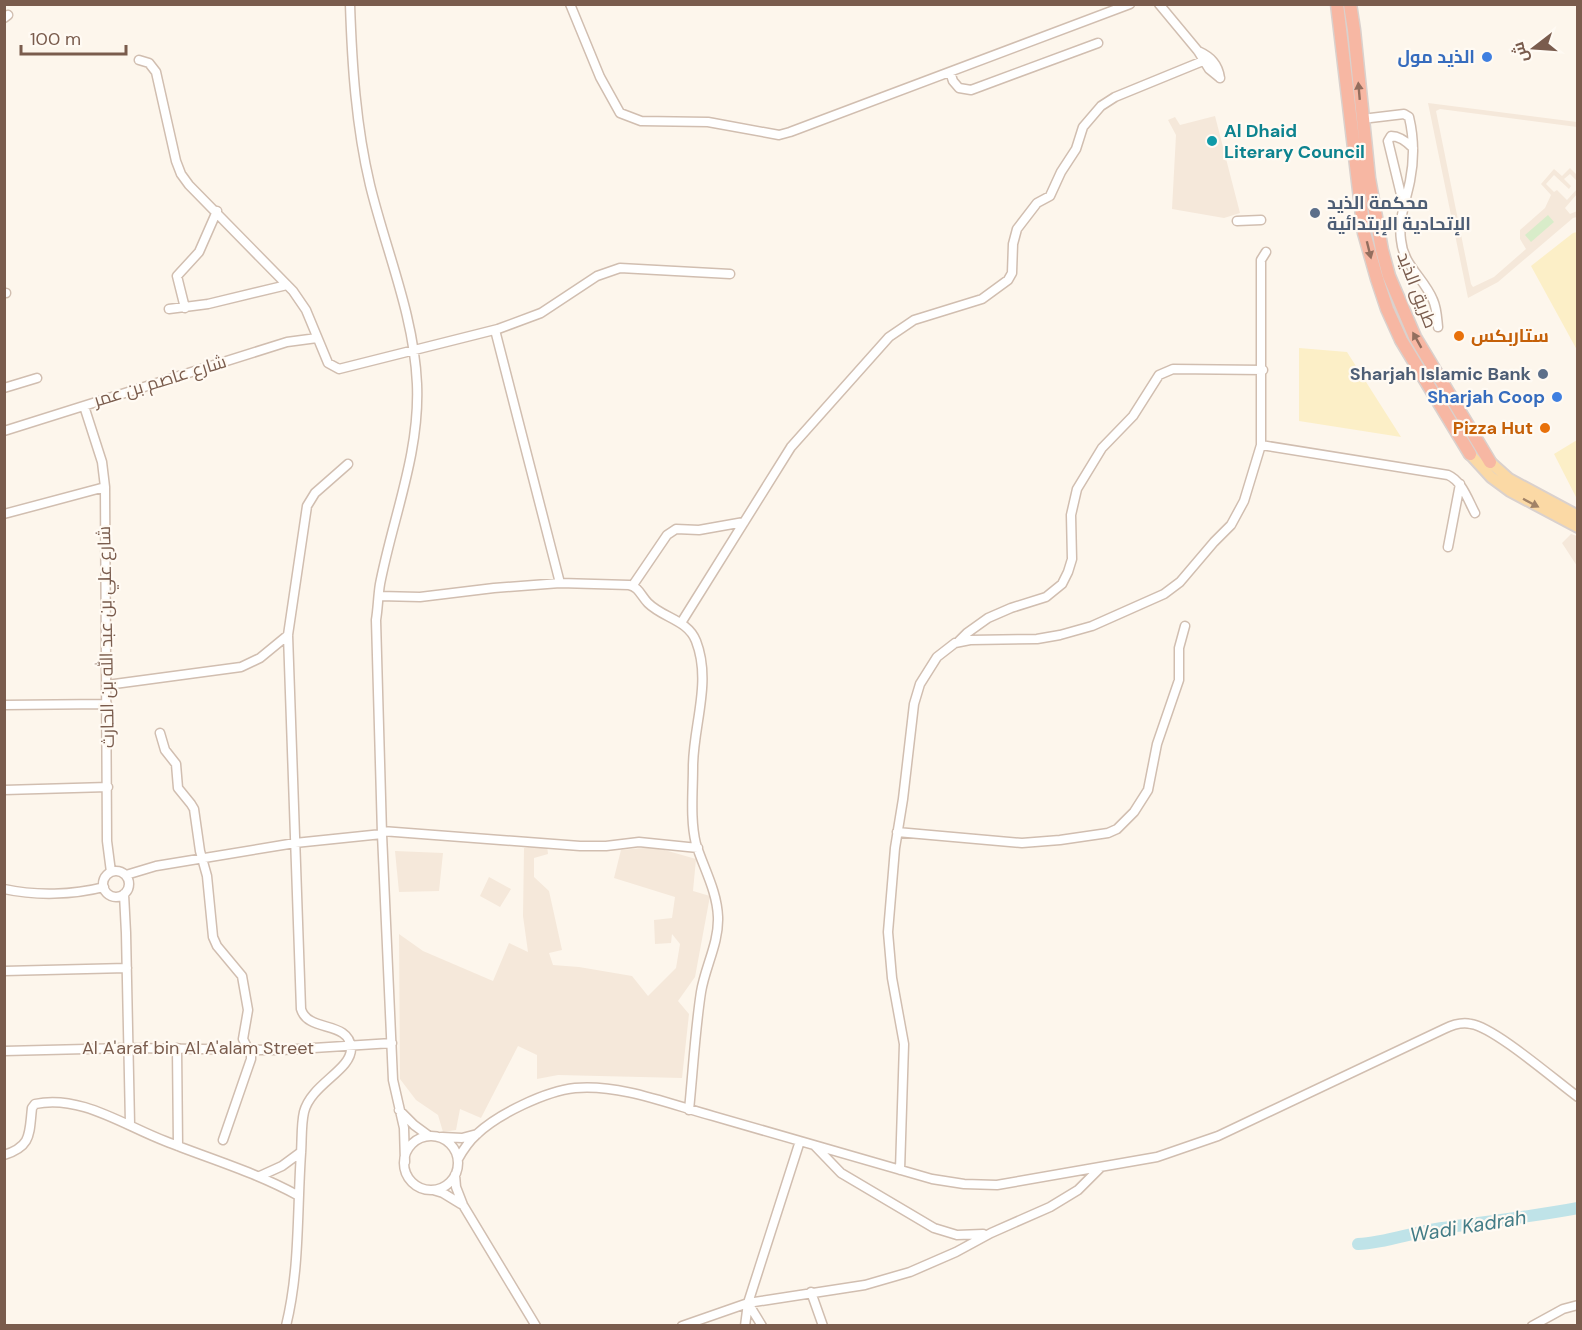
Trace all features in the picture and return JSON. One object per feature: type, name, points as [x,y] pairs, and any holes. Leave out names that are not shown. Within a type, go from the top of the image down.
[{"type":"highway","points":[[1328,4],[1342,44]]},
{"type":"highway","name":"طريق الذيد","points":[[1337,4],[1365,233],[1377,279],[1401,340],[1470,454]]},
{"type":"highway","name":"طريق الذيد","points":[[1350,4],[1362,119],[1376,220],[1393,286],[1415,338],[1490,462]]},
{"type":"highway","points":[[1354,30],[1355,4]]},
{"type":"main road","points":[[1470,454],[1491,477],[1510,491],[1578,527]]},
{"type":"main road","points":[[1490,462],[1509,479],[1578,516]]},
{"type":"street","points":[[350,4],[359,128],[370,184],[408,317],[415,351],[418,386],[409,469],[395,519],[376,620],[382,833],[393,1080],[405,1137],[406,1170],[414,1184],[443,1193],[463,1205]]},
{"type":"street","points":[[570,4],[600,76],[620,113],[641,121],[708,122],[767,134],[784,134],[1130,4]]},
{"type":"street","points":[[1159,4],[1198,51],[1212,72],[1220,78],[1213,61],[1198,51]]},
{"type":"street","points":[[950,72],[959,88],[971,90],[1098,43]]},
{"type":"street","points":[[139,60],[149,63],[156,72],[181,174],[302,303],[328,363],[339,369],[495,330],[541,313],[597,276],[620,268],[730,274]]},
{"type":"street","points":[[681,623],[791,447],[889,337],[914,320],[978,301],[1008,280],[1012,273],[1013,244],[1017,230],[1037,202],[1051,194],[1061,172],[1076,149],[1083,127],[1103,104],[1203,61]]},
{"type":"street","points":[[1362,119],[1404,114],[1410,121],[1413,148],[1410,181],[1403,206],[1400,236],[1402,251],[1408,264],[1433,299],[1438,327]]},
{"type":"street","points":[[1403,206],[1388,141],[1391,136],[1396,136],[1413,148]]},
{"type":"street","points":[[185,308],[177,276],[199,252],[216,211]]},
{"type":"street","points":[[1237,221],[1261,220]]},
{"type":"street","points":[[900,1170],[904,1044],[888,941],[891,879],[903,799],[912,712],[922,678],[934,660],[946,648],[958,642],[1037,639],[1089,627],[1155,598],[1174,588],[1236,517],[1246,495],[1261,445],[1262,260],[1266,252]]},
{"type":"street","points":[[169,309],[185,308],[287,285]]},
{"type":"street","points":[[495,330],[560,583]]},
{"type":"street","name":"شارع عاصم بن عمر","points":[[4,431],[287,342],[317,338]]},
{"type":"street","points":[[958,642],[988,618],[1046,597],[1062,584],[1072,559],[1071,515],[1077,489],[1102,448],[1133,416],[1159,375],[1173,369],[1263,370]]},
{"type":"street","points":[[4,388],[37,378]]},
{"type":"street","name":"شارع علي بن عبد الله بن الحارث","points":[[84,406],[102,462],[105,487],[107,841],[111,872]]},
{"type":"street","points":[[1261,445],[1446,474],[1460,484],[1475,513]]},
{"type":"street","points":[[286,1326],[295,1280],[297,1195],[304,1113],[308,1101],[320,1085],[344,1066],[351,1046],[349,1040],[341,1032],[315,1024],[306,1019],[302,1013],[288,635],[307,506],[315,493],[348,464]]},
{"type":"street","points":[[1448,548],[1460,484]]},
{"type":"street","points":[[4,514],[105,487]]},
{"type":"street","points":[[633,585],[669,532],[679,529],[699,530],[744,522]]},
{"type":"street","points":[[379,596],[420,597],[560,583],[633,585],[655,610],[688,628],[696,640],[702,667],[701,700],[694,739],[693,828],[711,883],[718,918],[716,940],[701,992],[689,1110]]},
{"type":"street","points":[[897,832],[1022,843],[1108,833],[1117,829],[1134,812],[1148,790],[1159,737],[1179,680],[1179,648],[1185,626]]},
{"type":"street","points":[[107,685],[241,667],[260,658],[288,635]]},
{"type":"street","points":[[4,705],[107,704]]},
{"type":"street","points":[[160,733],[165,750],[176,764],[178,788],[193,806],[207,876],[213,937],[217,946],[237,969],[243,980],[248,1010],[243,1040],[251,1059],[223,1140]]},
{"type":"street","points":[[4,789],[108,787]]},
{"type":"street","points":[[126,875],[149,867],[294,843],[382,833],[599,847],[639,842],[698,848]]},
{"type":"street","points":[[124,894],[112,896],[104,887],[104,880],[111,872],[119,871],[126,875],[129,884],[124,894],[130,1124]]},
{"type":"street","points":[[4,889],[31,893],[69,893],[104,887]]},
{"type":"street","points":[[4,971],[127,969]]},
{"type":"street","points":[[536,1326],[463,1205],[456,1187],[455,1175],[458,1160],[477,1134],[486,1126],[555,1092],[574,1088],[611,1089],[932,1179],[989,1185],[1156,1157],[1206,1141],[1457,1025],[1470,1024],[1490,1032],[1578,1097]]},
{"type":"street","name":"Al A'araf bin Al A'alam Street","points":[[4,1051],[128,1048],[282,1050],[392,1043]]},
{"type":"street","points":[[177,1048],[178,1146]]},
{"type":"street","points":[[4,1155],[17,1151],[27,1141],[32,1108],[37,1103],[81,1107],[260,1176],[297,1195]]},
{"type":"street","points":[[399,1110],[414,1125],[451,1145],[458,1160]]},
{"type":"street","points":[[405,1162],[412,1144],[420,1139],[453,1138],[477,1134]]},
{"type":"street","points":[[745,1326],[748,1303],[800,1141]]},
{"type":"street","points":[[814,1145],[826,1160],[849,1178],[934,1228],[966,1236],[991,1233]]},
{"type":"street","points":[[260,1176],[282,1166],[301,1152]]},
{"type":"street","points":[[682,1326],[748,1303],[865,1285],[897,1276],[947,1257],[991,1233],[1064,1199],[1078,1190],[1101,1167]]},
{"type":"street","points":[[430,1190],[447,1185],[455,1175]]},
{"type":"street","points":[[811,1292],[823,1326]]},
{"type":"street","points":[[748,1303],[762,1326]]},
{"type":"street","points":[[1532,1326],[1563,1309],[1578,1305]]},
{"type":"shaded area","points":[[1428,103],[1577,122],[1577,127],[1440,109],[1436,111],[1473,287],[1494,277],[1526,249],[1520,239],[1520,230],[1545,208],[1551,195],[1541,184],[1554,169],[1562,176],[1570,168],[1577,175],[1577,181],[1570,174],[1564,179],[1571,186],[1569,189],[1554,175],[1546,184],[1554,192],[1557,190],[1567,200],[1577,189],[1577,194],[1565,208],[1570,214],[1577,211],[1577,217],[1498,282],[1468,298]]},
{"type":"shaded area","points":[[1215,116],[1240,213],[1224,218],[1172,209],[1176,135],[1168,120],[1175,117],[1180,125]]},
{"type":"shaded area","points":[[1571,534],[1577,536],[1577,566],[1562,543]]},
{"type":"shaded area","points":[[547,845],[548,854],[534,858],[534,877],[549,891],[562,950],[549,953],[553,965],[632,976],[648,996],[676,968],[680,944],[672,934],[671,943],[655,944],[654,920],[672,918],[675,897],[614,878],[621,850],[654,847],[696,859],[693,891],[710,896],[695,977],[678,1001],[689,1014],[682,1078],[558,1075],[537,1079],[537,1055],[518,1046],[481,1118],[460,1109],[456,1130],[443,1132],[438,1115],[416,1100],[400,1079],[399,934],[423,951],[493,981],[509,943],[528,952],[523,916],[524,848]]},
{"type":"shaded area","points":[[395,851],[443,853],[439,891],[399,892]]},
{"type":"shaded area","points":[[489,877],[511,889],[500,907],[480,896]]},
{"type":"green space","points":[[1548,215],[1554,222],[1531,242],[1525,235]]},
{"type":"sand","points":[[1578,232],[1577,350],[1531,266],[1573,233]]},
{"type":"sand","points":[[1299,348],[1347,352],[1401,437],[1299,421]]},
{"type":"sand","points":[[1577,440],[1577,499],[1554,454]]},
{"type":"waterway","name":"Wadi Kadrah","points":[[1358,1244],[1378,1242],[1436,1229],[1578,1208]]},
{"type":"place","name":"الذيد مول","points":[[1487,57]]},
{"type":"place","name":"Al Dhaid Literary Council","points":[[1212,141]]},
{"type":"place","name":"محكمة الذيد الإتحادية الإبتدائية","points":[[1315,213]]},
{"type":"place","name":"ستاربكس","points":[[1459,336]]},
{"type":"place","name":"Sharjah Islamic Bank","points":[[1543,374]]},
{"type":"place","name":"Sharjah Coop","points":[[1557,397]]},
{"type":"place","name":"Pizza Hut","points":[[1545,428]]}]
